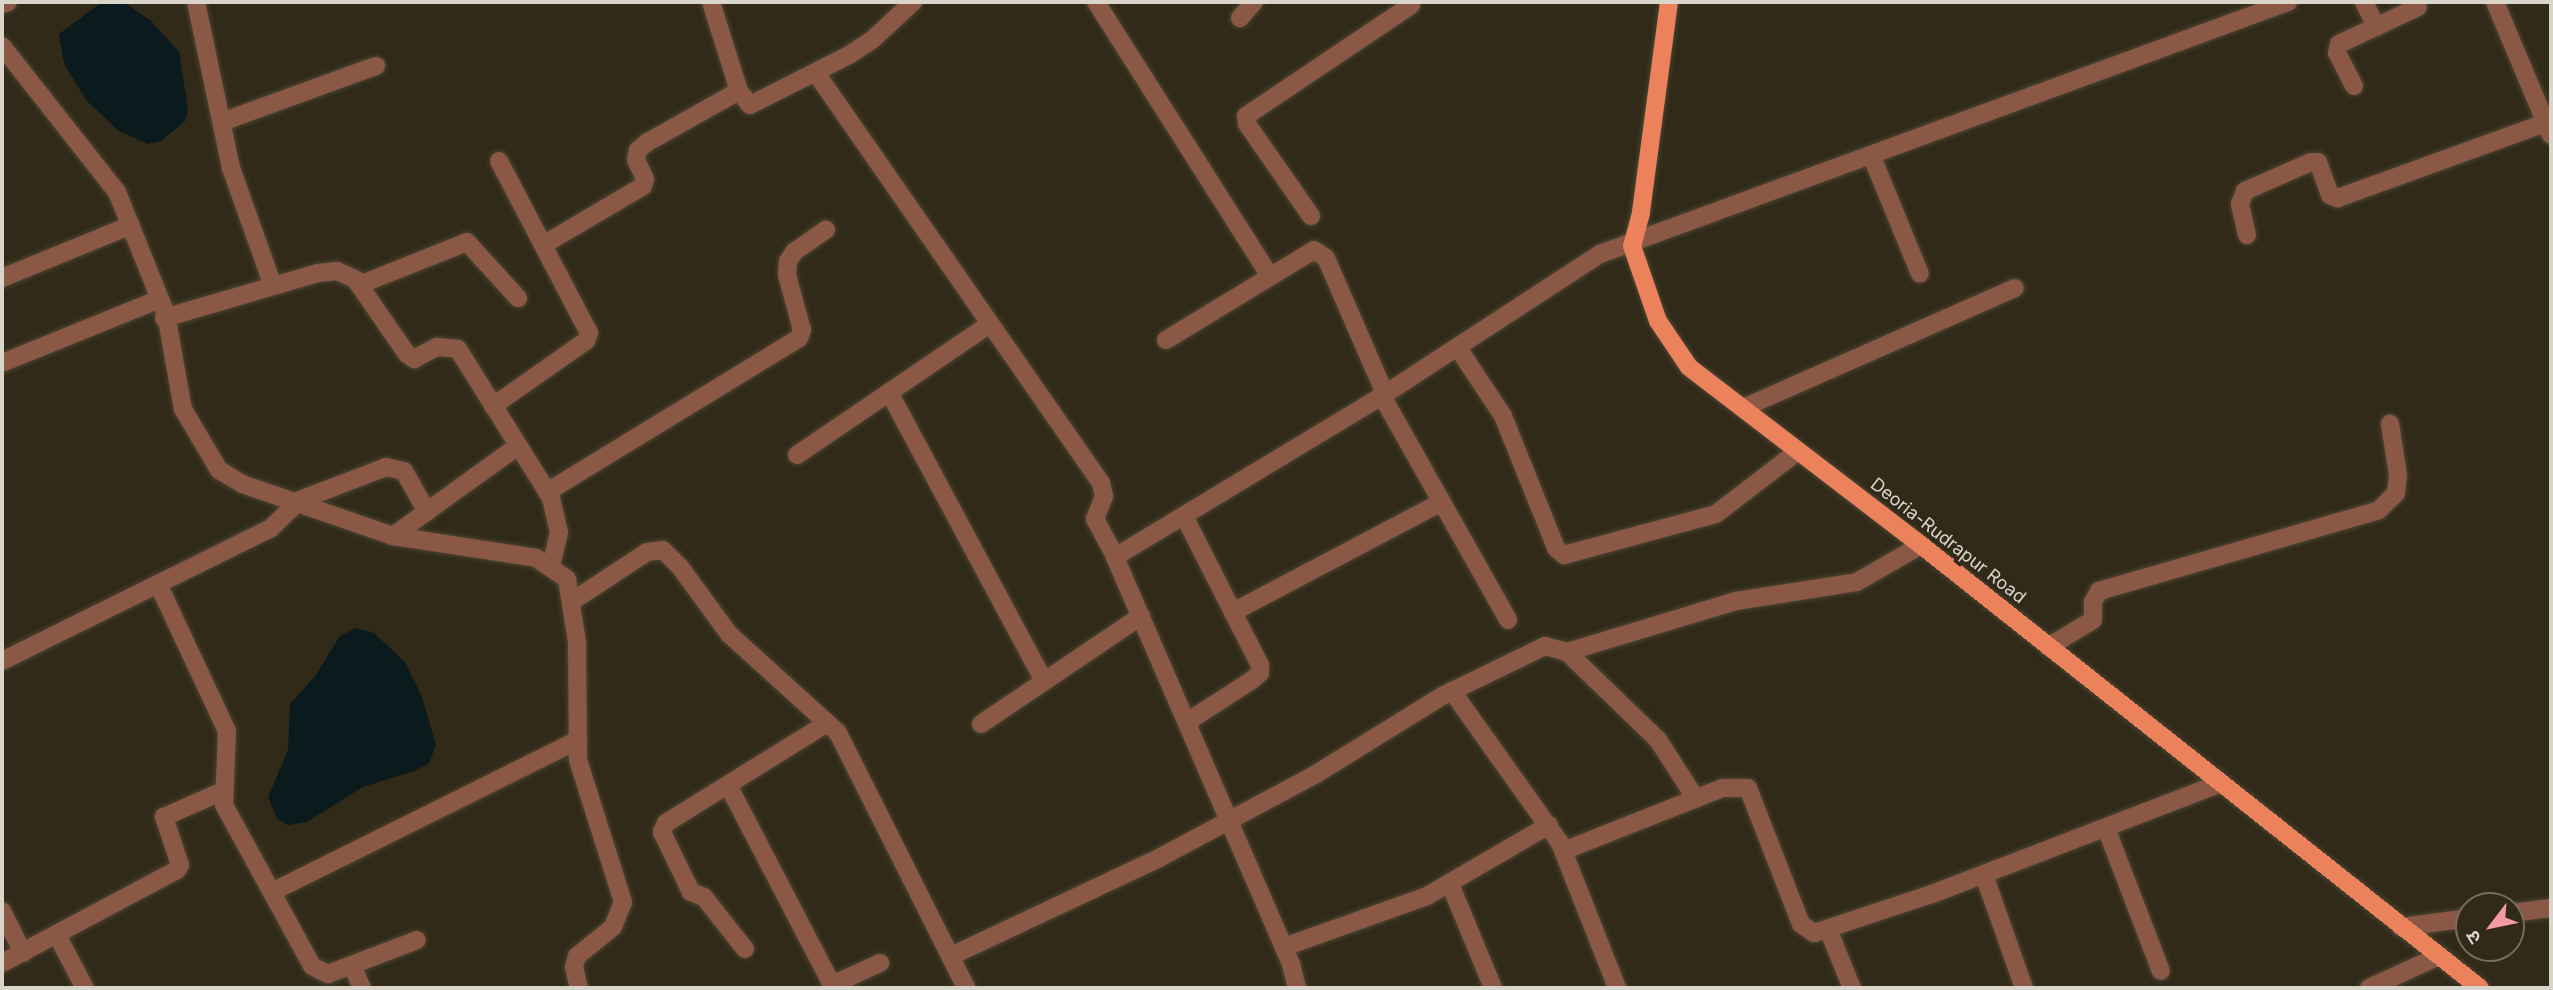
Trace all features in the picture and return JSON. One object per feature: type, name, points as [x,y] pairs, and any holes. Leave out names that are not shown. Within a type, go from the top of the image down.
[{"type":"main road","points":[[1632,246],[1642,213],[1669,2]]},
{"type":"main road","name":"Deoria-Rudrapur Road","points":[[1632,246],[1658,321],[1689,368],[1921,545],[2219,784],[2480,988]]},
{"type":"street","points":[[2,4],[8,2]]},
{"type":"street","points":[[196,2],[231,168],[273,286]]},
{"type":"street","points":[[711,2],[739,91],[750,106],[759,104],[816,74],[872,40],[913,2]]},
{"type":"street","points":[[1096,2],[1269,275]]},
{"type":"street","points":[[1240,19],[1254,2]]},
{"type":"street","points":[[1116,558],[1384,395],[1600,254],[1632,246],[2288,2]]},
{"type":"street","points":[[2364,2],[2376,27]]},
{"type":"street","points":[[2247,234],[2240,204],[2245,191],[2311,162],[2318,162],[2330,195],[2338,198],[2550,126],[2495,2]]},
{"type":"street","points":[[1311,216],[1246,116],[1412,3]]},
{"type":"street","points":[[2354,86],[2336,48],[2418,7]]},
{"type":"street","points":[[2,46],[117,192],[160,299],[183,409],[205,452],[219,470],[242,484],[300,500],[393,536],[536,558],[567,579],[574,600],[578,760],[623,902],[613,928],[578,956],[574,967],[579,988]]},
{"type":"street","points":[[222,122],[376,66]]},
{"type":"street","points":[[816,74],[1101,483],[1104,496],[1095,519],[1116,558],[1230,820],[1284,947],[1297,988]]},
{"type":"street","points":[[543,245],[643,186],[645,179],[636,160],[638,150],[648,142],[739,91]]},
{"type":"street","points":[[1872,157],[1920,274]]},
{"type":"street","points":[[493,406],[586,341],[589,332],[499,161]]},
{"type":"street","points":[[2,278],[131,225]]},
{"type":"street","points":[[547,492],[799,338],[802,330],[787,275],[788,261],[794,252],[826,230]]},
{"type":"street","points":[[359,285],[467,242],[518,298]]},
{"type":"street","points":[[1166,340],[1302,255],[1320,251],[1384,395],[1508,620]]},
{"type":"street","points":[[164,318],[273,286],[337,271],[359,285],[407,354],[414,359],[437,347],[458,349],[547,492],[559,532],[551,567]]},
{"type":"street","points":[[1743,408],[2015,288]]},
{"type":"street","points":[[2,363],[160,299]]},
{"type":"street","points":[[797,455],[990,324]]},
{"type":"street","points":[[1458,348],[1503,416],[1556,548],[1564,555],[1716,514],[1798,451]]},
{"type":"street","points":[[889,393],[1044,681]]},
{"type":"street","points":[[2048,647],[2093,620],[2093,602],[2099,591],[2379,510],[2396,493],[2398,475],[2390,424]]},
{"type":"street","points":[[393,536],[518,446]]},
{"type":"street","points":[[2,661],[159,586],[271,528],[300,500],[397,466],[427,512]]},
{"type":"street","points":[[1233,612],[1442,502]]},
{"type":"street","points":[[1184,516],[1233,612],[1260,673],[1187,722]]},
{"type":"street","points":[[1567,652],[1736,601],[1857,582],[1921,545]]},
{"type":"street","points":[[574,600],[632,558],[663,550],[698,585],[729,634],[838,733],[967,988]]},
{"type":"street","points":[[159,586],[227,731],[224,805],[312,966],[328,974],[417,940]]},
{"type":"street","points":[[981,724],[1141,616]]},
{"type":"street","points":[[951,956],[1230,820],[1452,691],[1539,648],[1553,645],[1567,652],[1671,754],[1696,799]]},
{"type":"street","points":[[1452,691],[1549,825],[1563,851],[1617,988]]},
{"type":"street","points":[[745,949],[704,897],[691,892],[663,838],[666,824],[827,723]]},
{"type":"street","points":[[272,892],[578,740]]},
{"type":"street","points":[[1563,851],[1723,788],[1748,788],[1801,924],[1814,933],[1983,875],[2219,784]]},
{"type":"street","points":[[728,785],[832,985],[880,963]]},
{"type":"street","points":[[2,963],[177,870],[180,865],[164,817],[223,791]]},
{"type":"street","points":[[1284,947],[1451,884],[1549,825]]},
{"type":"street","points":[[2106,828],[2161,971]]},
{"type":"street","points":[[1983,875],[2024,988]]},
{"type":"street","points":[[1451,884],[1493,988]]},
{"type":"street","points":[[2525,911],[2551,908]]},
{"type":"street","points":[[2,911],[23,953]]},
{"type":"street","points":[[2401,927],[2455,920]]},
{"type":"street","points":[[1828,929],[1852,988]]},
{"type":"street","points":[[57,935],[85,988]]},
{"type":"street","points":[[2368,988],[2439,956]]},
{"type":"street","points":[[352,965],[362,988]]},
{"type":"shaded area","points":[[102,2],[124,2],[151,21],[179,52],[188,109],[185,121],[161,141],[148,144],[119,131],[87,101],[64,64],[59,34]]},
{"type":"shaded area","points":[[356,628],[374,633],[404,661],[422,697],[436,745],[429,763],[417,770],[363,787],[307,822],[288,825],[277,819],[268,797],[288,750],[290,704],[316,675],[339,637]]}]
